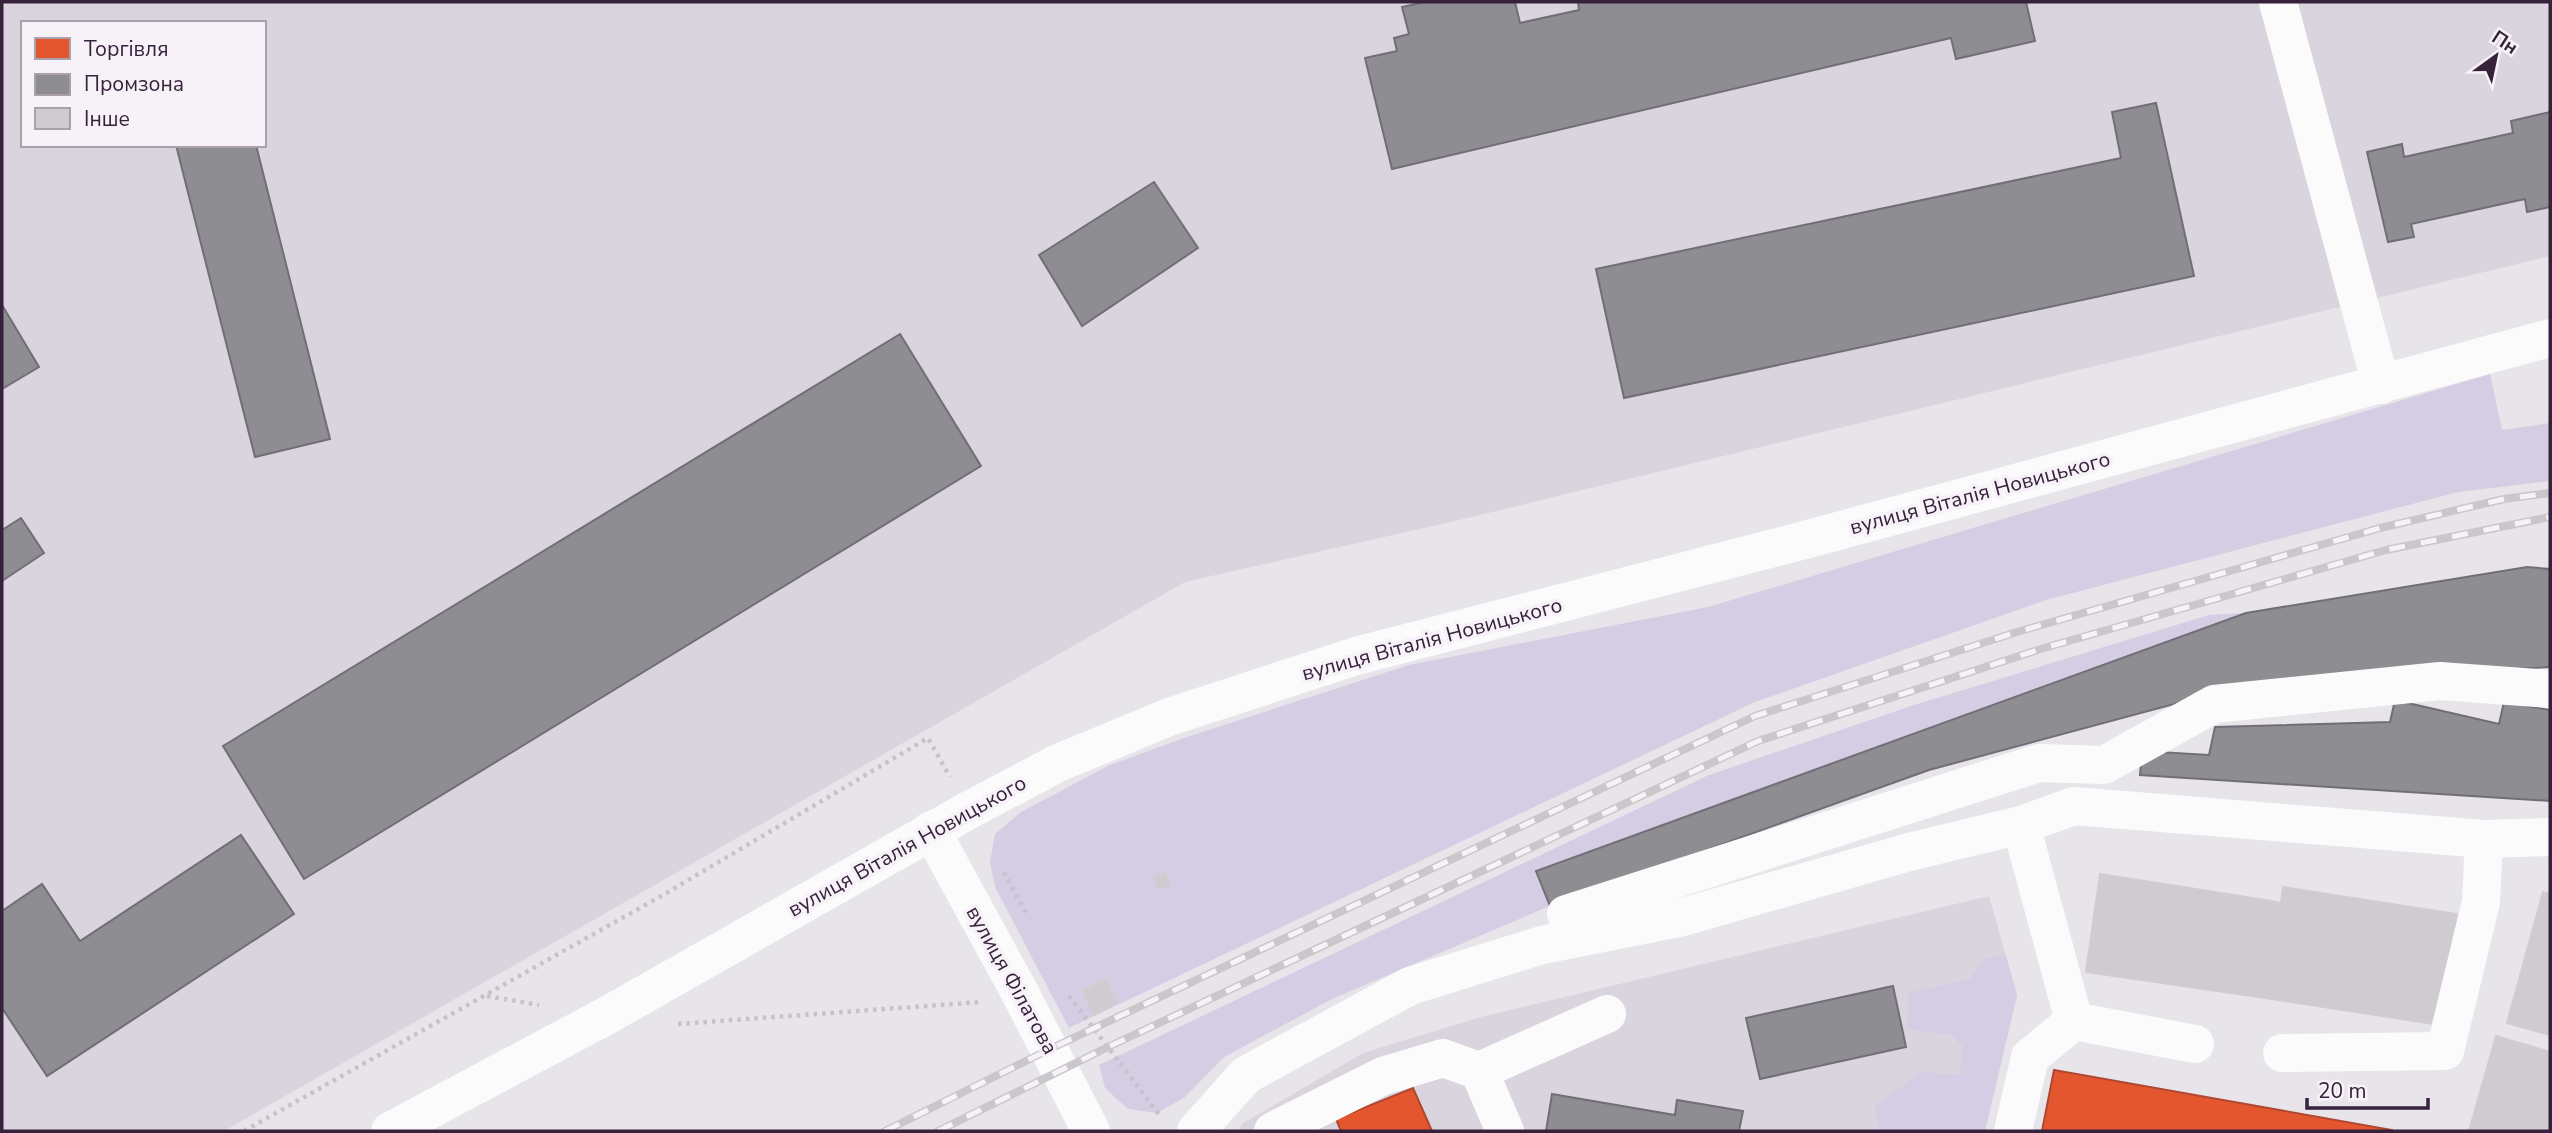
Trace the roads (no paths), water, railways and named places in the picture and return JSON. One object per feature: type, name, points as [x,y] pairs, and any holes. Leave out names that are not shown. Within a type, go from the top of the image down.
[{"type":"street","points":[[2278,2],[2381,385]]},
{"type":"street","name":"вулиця Віталія Новицького","points":[[390,1131],[606,1016],[930,830],[1058,763],[1144,727],[1356,656],[1812,538],[2550,338]]},
{"type":"street","points":[[1566,914],[2039,763],[2104,765],[2214,704],[2440,681],[2550,689]]},
{"type":"street","points":[[1180,1127],[1246,1075],[1410,986],[1542,945],[1683,917],[1909,852],[2021,825],[2074,806],[2484,839],[2550,837]]},
{"type":"street","points":[[2021,825],[2074,1021]]},
{"type":"street","name":"вулиця Філатова","points":[[930,830],[1062,1070],[1090,1131]]},
{"type":"street","points":[[2282,1053],[2445,1051],[2481,902],[2484,839]]},
{"type":"street","points":[[1273,1131],[1383,1076],[1443,1058],[1479,1071],[1607,1014]]},
{"type":"street","points":[[2013,1131],[2030,1057],[2074,1021],[2196,1044]]},
{"type":"street","points":[[1479,1071],[1506,1131]]},
{"type":"railway","points":[[885,1131],[1050,1049],[1755,716],[2017,632],[2380,528],[2504,499],[2550,493]]},
{"type":"railway","points":[[938,1131],[1106,1048],[1758,741],[2044,648],[2386,550],[2550,517]]}]
